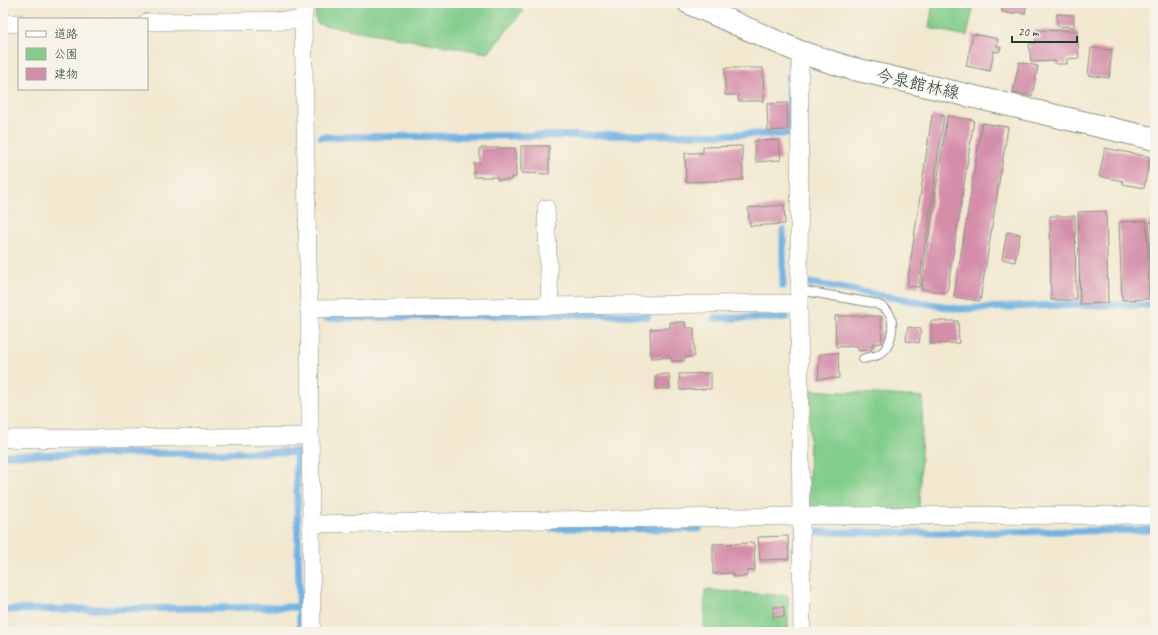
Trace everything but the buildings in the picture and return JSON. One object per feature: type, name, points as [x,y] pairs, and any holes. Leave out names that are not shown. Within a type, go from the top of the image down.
[{"type":"main road","name":"今泉館林線","points":[[688,3],[800,52],[850,68],[1155,139]]},
{"type":"street","points":[[305,3],[303,20],[309,310],[312,632]]},
{"type":"street","points":[[148,22],[303,20]]},
{"type":"street","points":[[3,24],[18,23]]},
{"type":"street","points":[[800,52],[799,296],[802,632]]},
{"type":"street","points":[[546,208],[550,306]]},
{"type":"street","points":[[309,310],[550,306],[799,296]]},
{"type":"street","points":[[3,439],[310,436]]},
{"type":"street","points":[[311,524],[801,516],[1155,515]]},
{"type":"lane","points":[[799,296],[873,303],[882,306],[888,312],[891,320],[892,331],[890,340],[884,350],[878,355],[863,359]]},
{"type":"green space","points":[[317,3],[490,3],[514,5],[523,11],[488,53],[318,24],[315,18]]},
{"type":"green space","points":[[933,3],[974,3],[967,36],[929,28]]},
{"type":"green space","points":[[810,390],[923,397],[919,510],[818,510],[809,505]]},
{"type":"green space","points":[[705,590],[788,596],[788,632],[704,632]]},
{"type":"waterway","points":[[321,137],[791,134],[789,77]]},
{"type":"waterway","points":[[783,230],[783,286]]},
{"type":"waterway","points":[[810,283],[959,309],[1060,305],[1155,305]]},
{"type":"waterway","points":[[325,318],[588,314],[648,316]]},
{"type":"waterway","points":[[715,318],[786,317]]},
{"type":"waterway","points":[[3,455],[296,452],[300,632]]},
{"type":"waterway","points":[[551,528],[699,529]]},
{"type":"waterway","points":[[814,532],[941,533],[1155,530]]},
{"type":"waterway","points":[[3,610],[300,607]]}]
